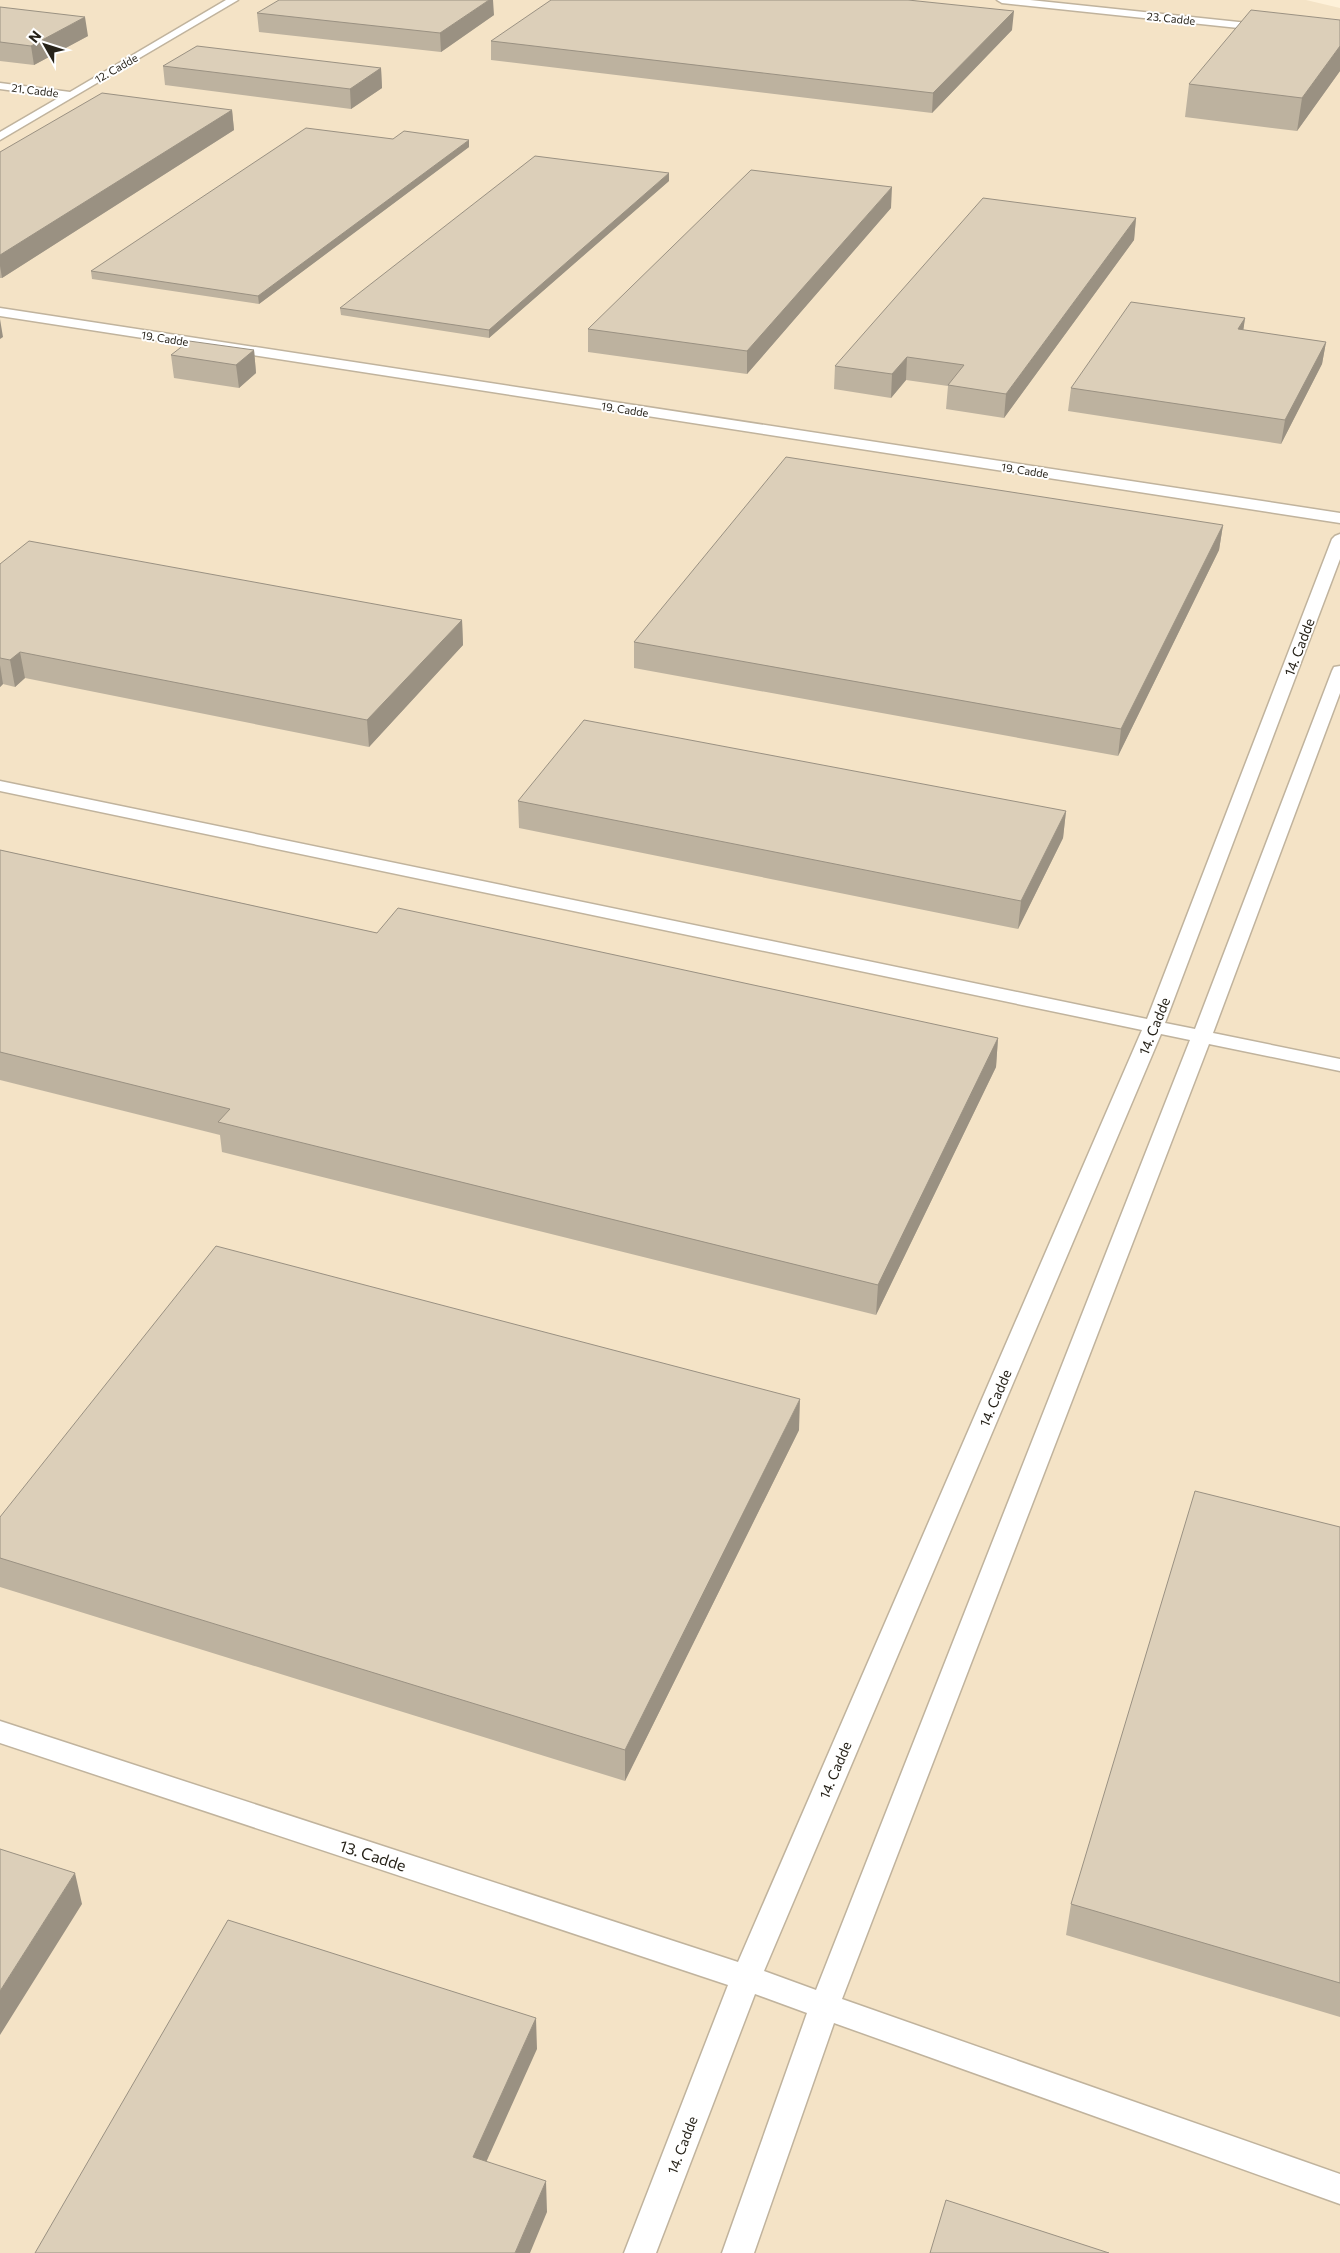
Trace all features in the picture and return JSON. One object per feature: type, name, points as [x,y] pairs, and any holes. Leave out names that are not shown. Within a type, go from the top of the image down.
[{"type":"lane","name":"12. Cadde","points":[[0,138],[233,0]]},
{"type":"lane","name":"23. Cadde","points":[[1002,0],[1282,29]]},
{"type":"lane","name":"21. Cadde","points":[[0,86],[71,95]]},
{"type":"lane","name":"19. Cadde","points":[[0,312],[1340,518]]},
{"type":"lane","name":"19. Cadde","points":[[0,323],[1164,502],[1250,505]]},
{"type":"lane","name":"14. Cadde","points":[[640,2253],[746,1978],[1154,1026],[1340,539]]},
{"type":"lane","points":[[738,2253],[824,2006],[1202,1036],[1340,671]]},
{"type":"lane","points":[[0,786],[1340,1065]]},
{"type":"lane","name":"13. Cadde","points":[[0,1732],[746,1978],[1340,2189]]},
{"type":"shaded area","points":[[0,0],[1306,0],[1340,8],[1340,2253],[0,2253]]},
{"type":"building","points":[[279,0],[489,0],[440,33],[257,13]]},
{"type":"building","points":[[551,0],[908,0],[1014,11],[933,93],[491,41]]},
{"type":"building","points":[[0,7],[85,17],[31,46],[0,42]]},
{"type":"building","points":[[1251,10],[1340,20],[1340,46],[1302,98],[1189,84]]},
{"type":"building","points":[[197,46],[381,68],[350,89],[163,66]]},
{"type":"building","points":[[102,93],[232,110],[0,255],[0,152]]},
{"type":"building","points":[[306,128],[393,139],[404,131],[469,140],[258,296],[91,271]]},
{"type":"building","points":[[535,156],[669,173],[489,330],[340,308]]},
{"type":"building","points":[[751,170],[892,187],[747,351],[588,329]]},
{"type":"building","points":[[983,198],[1136,218],[1006,394],[948,385],[964,365],[907,357],[892,374],[835,366]]},
{"type":"building","points":[[1131,302],[1245,318],[1238,329],[1326,342],[1285,420],[1071,388]]},
{"type":"building","points":[[189,341],[254,350],[236,365],[171,355]]},
{"type":"building","points":[[786,457],[1223,525],[1121,729],[634,642]]},
{"type":"building","points":[[29,541],[462,620],[367,720],[20,652],[10,660],[0,658],[0,564]]},
{"type":"building","points":[[584,720],[1066,811],[1021,901],[518,801]]},
{"type":"building","points":[[0,850],[377,933],[398,908],[998,1038],[878,1285],[218,1122],[230,1109],[0,1052]]},
{"type":"building","points":[[216,1246],[800,1399],[625,1750],[0,1558],[0,1517]]},
{"type":"building","points":[[1195,1491],[1340,1527],[1340,1983],[1071,1904]]},
{"type":"building","points":[[0,1849],[75,1873],[0,1991]]},
{"type":"building","points":[[228,1920],[536,2018],[473,2157],[546,2181],[515,2253],[35,2253]]},
{"type":"building","points":[[946,2200],[1109,2253],[930,2253]]}]
